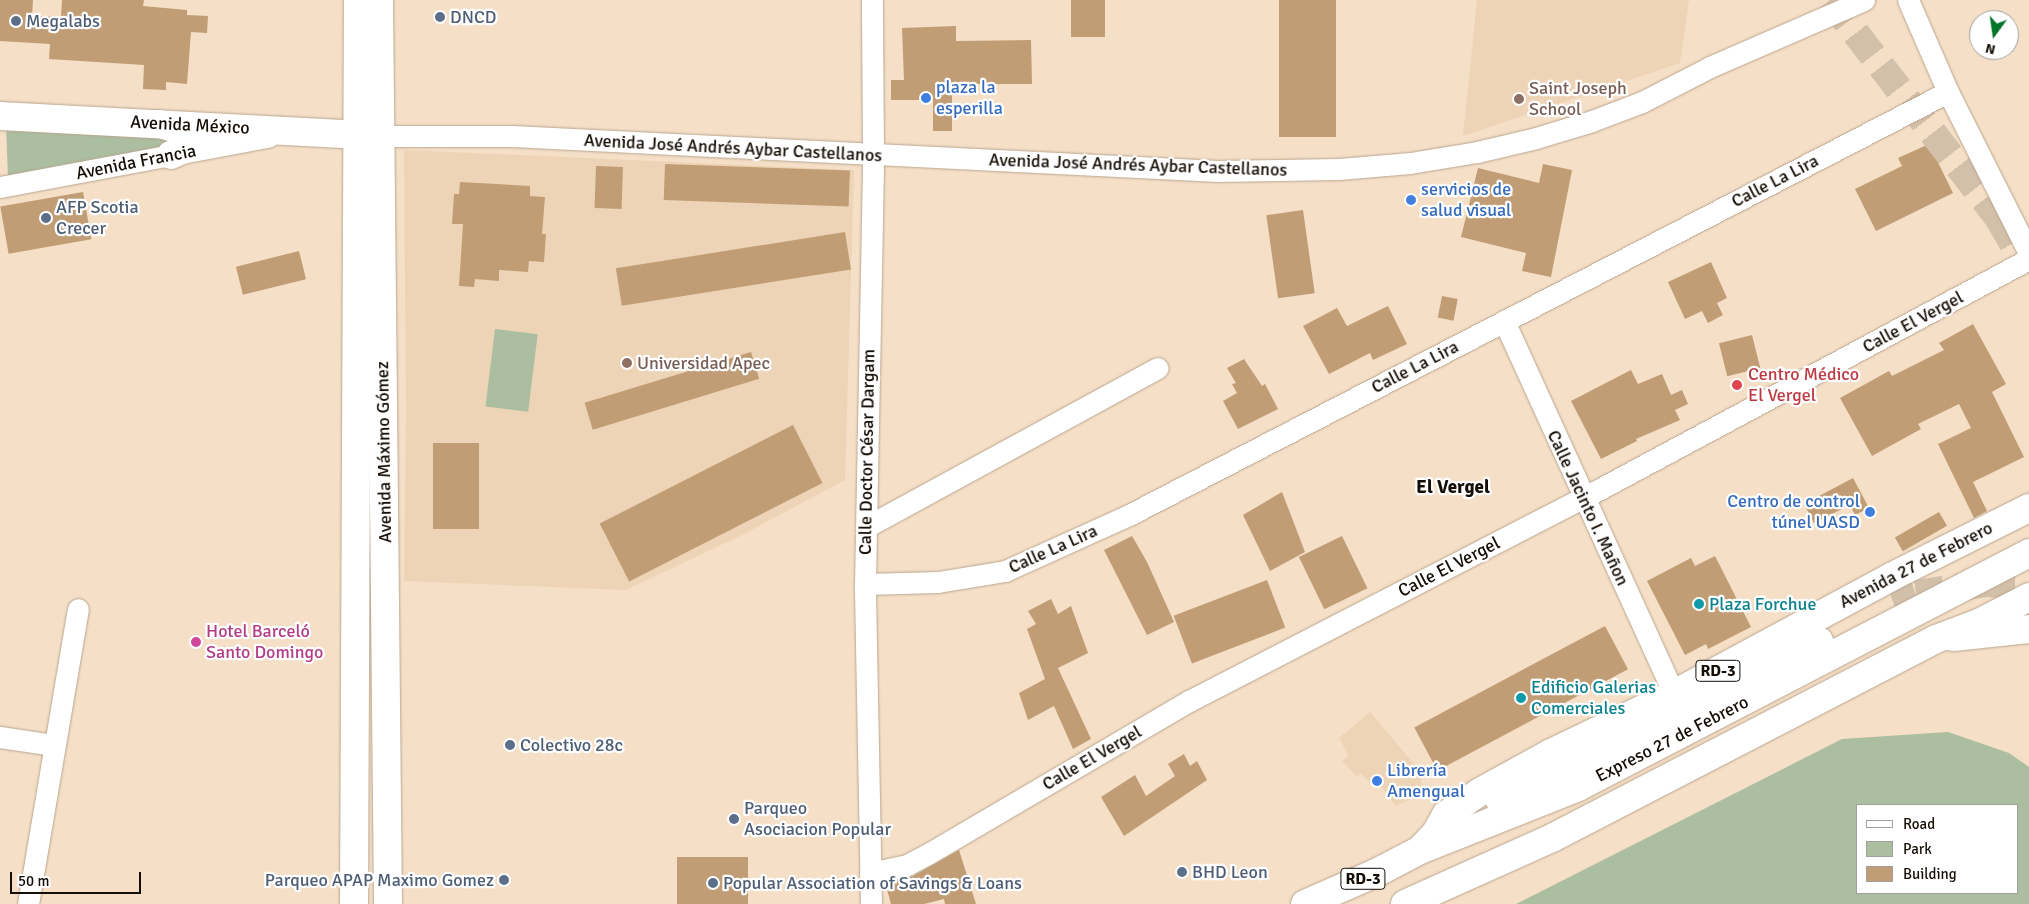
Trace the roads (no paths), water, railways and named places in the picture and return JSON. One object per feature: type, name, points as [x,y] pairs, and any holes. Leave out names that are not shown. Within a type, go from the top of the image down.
[{"type":"main road","name":"Avenida Máximo Gómez","points":[[358,0],[369,135],[388,904]]},
{"type":"main road","name":"Avenida Máximo Gómez","points":[[353,902],[369,135],[379,0]]},
{"type":"main road","name":"Avenida México","points":[[0,116],[369,135]]},
{"type":"main road","points":[[160,124],[178,129],[184,134],[186,144],[182,150],[171,155]]},
{"type":"main road","name":"Avenida 27 de Febrero","points":[[1428,842],[1446,815],[1480,792],[1551,753],[1674,694],[1891,577],[2029,508]]},
{"type":"main road","name":"Expreso 27 de Febrero","points":[[1305,904],[1376,873],[1428,842],[1578,787],[2029,553]]},
{"type":"main road","name":"Expreso 27 de Febrero","points":[[1405,904],[1554,837],[1936,639],[1981,622],[2029,597]]},
{"type":"main road","points":[[1428,842],[1893,602]]},
{"type":"main road","points":[[1936,639],[2029,629]]},
{"type":"street","name":"Calle Doctor César Dargam","points":[[871,904],[865,584],[873,155],[872,0]]},
{"type":"street","name":"Avenida José Andrés Aybar Castellanos","points":[[369,135],[512,136],[1218,171],[1339,170],[1410,163],[1477,152],[1536,138],[1592,121],[1642,102],[1710,67],[1864,0]]},
{"type":"street","points":[[1908,0],[1948,92],[2029,253]]},
{"type":"street","name":"Calle La Lira","points":[[865,584],[938,582],[1005,571],[1129,515],[1948,92]]},
{"type":"street","name":"Avenida Francia","points":[[0,187],[300,131]]},
{"type":"street","name":"Calle El Vergel","points":[[870,873],[907,865],[928,854],[1190,701],[1583,498],[2029,259]]},
{"type":"street","name":"Calle Jacinto I. Mañon","points":[[1504,322],[1674,694]]},
{"type":"street","points":[[866,527],[1158,368]]},
{"type":"street","points":[[28,904],[78,609]]},
{"type":"street","points":[[0,737],[54,745]]},
{"type":"tunnel","points":[[1830,0],[1999,219],[2029,271]]},
{"type":"tunnel","points":[[1893,602],[1916,594],[1987,583],[2029,586]]},
{"type":"place","name":"DNCD","points":[[440,17]]},
{"type":"place","name":"Megalabs","points":[[16,21]]},
{"type":"place","name":"plaza la esperilla","points":[[926,98]]},
{"type":"place","name":"Saint Joseph School","points":[[1519,99]]},
{"type":"place","name":"servicios de salud visual","points":[[1411,200]]},
{"type":"place","name":"AFP Scotia Crecer","points":[[46,218]]},
{"type":"place","name":"Universidad Apec","points":[[627,363]]},
{"type":"place","name":"Centro Médico El Vergel","points":[[1737,385]]},
{"type":"place","name":"Centro de control túnel UASD","points":[[1870,512]]},
{"type":"place","name":"Plaza Forchue","points":[[1699,604]]},
{"type":"place","name":"Hotel Barceló Santo Domingo","points":[[196,642]]},
{"type":"place","name":"Edificio Galerias Comerciales","points":[[1521,698]]},
{"type":"place","name":"Colectivo 28c","points":[[510,745]]},
{"type":"place","name":"Librería Amengual","points":[[1377,781]]},
{"type":"place","name":"Parqueo Asociacion Popular","points":[[734,819]]},
{"type":"place","name":"BHD Leon","points":[[1182,872]]},
{"type":"place","name":"Parqueo APAP Maximo Gomez","points":[[504,880]]},
{"type":"place","name":"Popular Association of Savings & Loans","points":[[713,883]]},
{"type":"district","name":"El Vergel","points":[[1453,488]]}]
